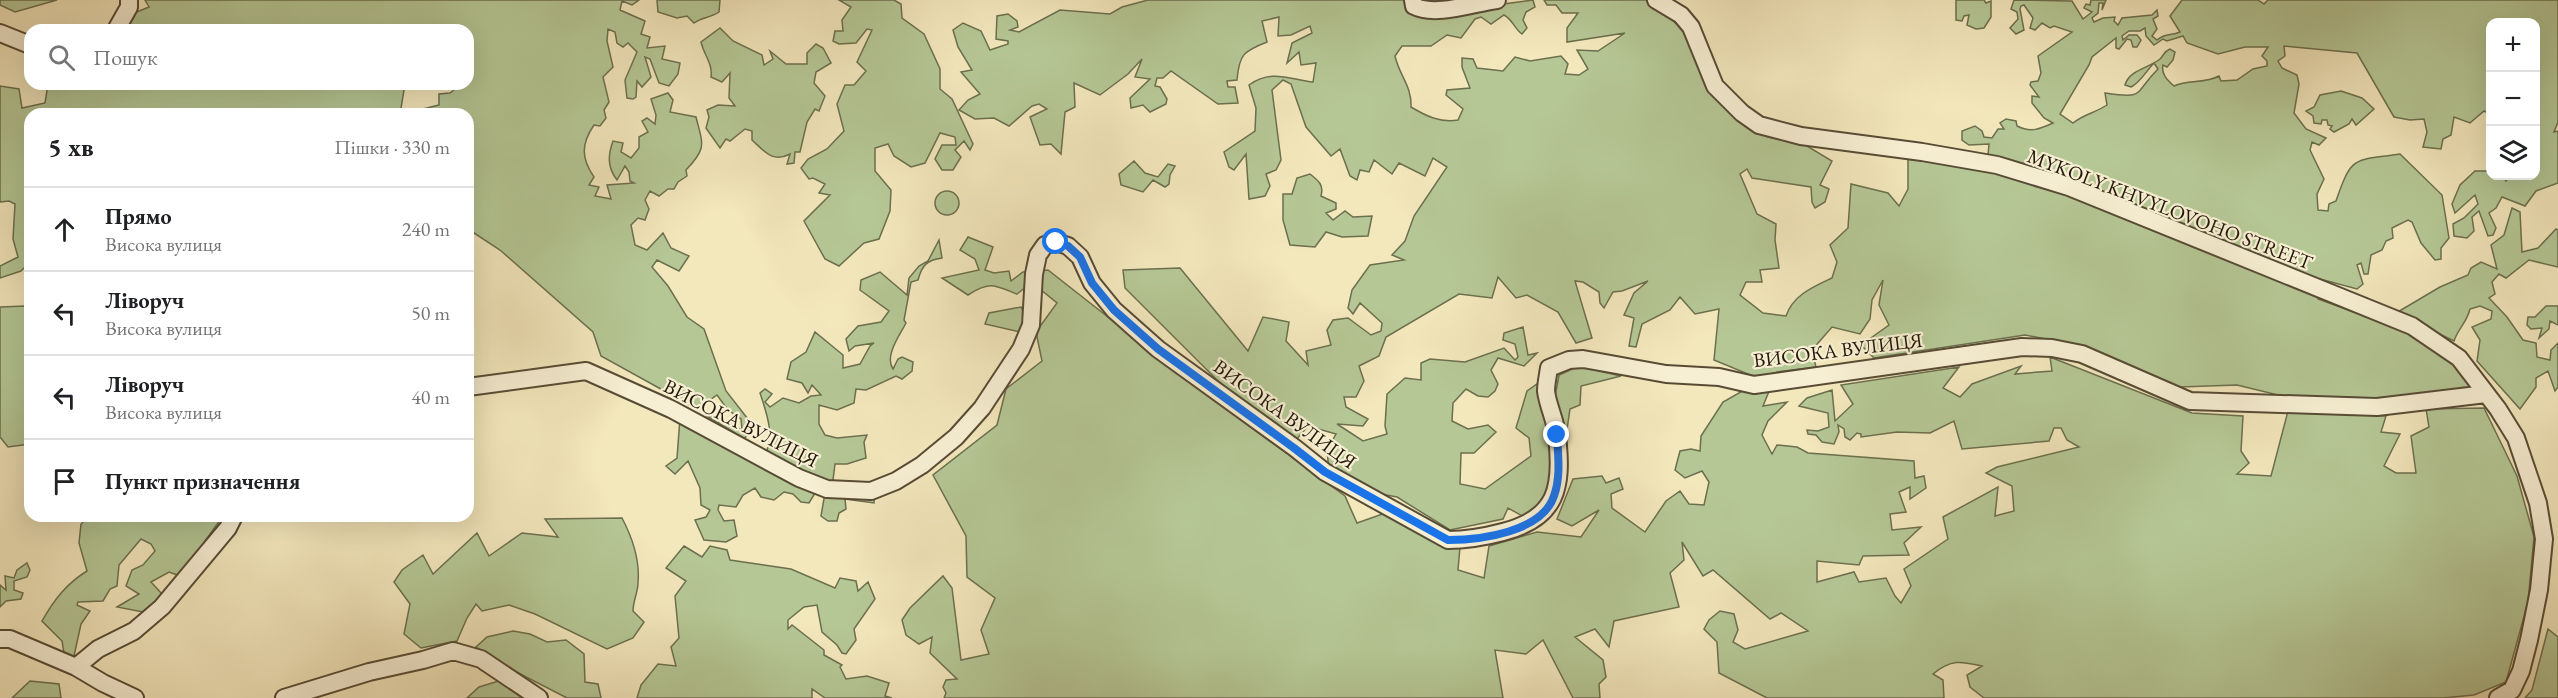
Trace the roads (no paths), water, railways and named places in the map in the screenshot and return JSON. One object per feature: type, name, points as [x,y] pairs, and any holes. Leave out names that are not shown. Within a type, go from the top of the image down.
[{"type":"street","points":[[120,24],[129,8],[129,0]]},
{"type":"street","points":[[1413,0],[1414,6],[1424,11],[1497,0]]},
{"type":"street","name":"MYKOLY KHVYLOVOHO STREET","points":[[1656,0],[1681,15],[1691,27],[1715,86],[1742,113],[1759,125],[1801,136],[1922,152],[1997,165],[2069,187],[2412,326],[2459,358],[2498,409],[2519,447],[2538,503],[2544,539],[2539,590],[2521,671],[2512,690],[2498,698]]},
{"type":"street","points":[[0,33],[24,43]]},
{"type":"street","name":"ВИСОКА ВУЛИЦЯ","points":[[474,386],[586,371],[671,409],[799,478],[826,489],[871,491],[896,481],[922,465],[956,437],[982,408],[1021,349],[1031,325],[1034,274],[1038,255],[1045,245],[1056,242],[1068,246],[1080,257],[1092,283],[1114,310],[1158,349],[1325,472],[1448,540],[1471,540],[1516,529],[1533,522],[1546,511],[1554,497],[1559,476],[1557,435],[1546,391],[1549,368],[1569,360],[1583,359],[1666,374],[1719,377],[1754,385],[2022,347],[2052,348],[2082,354],[2190,401],[2377,407],[2486,394]]},
{"type":"street","points":[[76,667],[98,650],[135,631],[162,607],[231,522]]},
{"type":"street","points":[[0,639],[10,639],[76,667],[135,698]]},
{"type":"street","points":[[284,698],[358,675],[453,651],[481,659],[539,698]]}]
